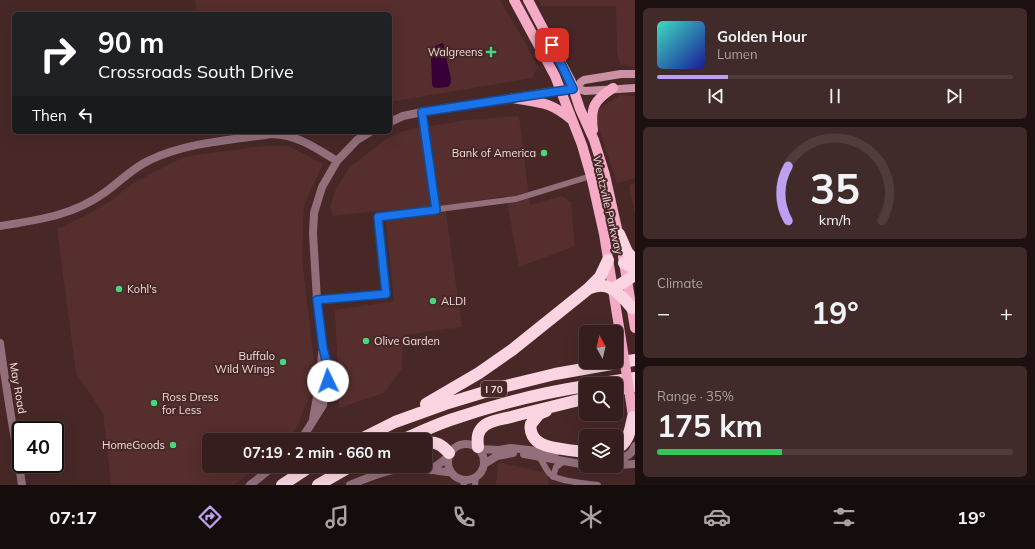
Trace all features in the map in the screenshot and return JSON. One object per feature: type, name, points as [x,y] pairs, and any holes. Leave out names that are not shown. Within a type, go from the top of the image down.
[{"type":"highway","points":[[619,234],[627,252],[629,262],[635,268]]},
{"type":"highway","points":[[395,422],[479,374],[512,350],[588,289],[600,277],[608,260]]},
{"type":"highway","points":[[614,289],[631,277]]},
{"type":"highway","points":[[588,289],[592,287],[604,286],[614,289],[632,308]]},
{"type":"highway","name":"I 70","points":[[373,433],[395,422],[445,404],[498,388],[555,374],[635,360]]},
{"type":"highway","points":[[623,380],[635,378]]},
{"type":"highway","name":"I 70","points":[[419,433],[449,421],[504,403],[559,390],[579,387]]},
{"type":"highway","points":[[579,400],[542,412],[536,417],[530,426],[531,434],[542,444],[579,451]]},
{"type":"highway","points":[[478,448],[478,434],[485,425],[539,409],[562,405]]},
{"type":"highway","points":[[623,445],[628,439],[634,422]]},
{"type":"highway","points":[[432,442],[442,446],[449,455]]},
{"type":"highway","points":[[282,485],[300,473]]},
{"type":"highway","points":[[318,485],[340,473]]},
{"type":"main road","name":"Wentzville Parkway","points":[[514,0],[555,76],[569,89],[573,122],[582,145],[591,176],[614,289],[621,339],[632,391],[634,422]]},
{"type":"main road","name":"Wentzville Parkway","points":[[528,0],[594,140],[605,175],[619,234]]},
{"type":"main road","points":[[569,89],[584,80],[621,74],[635,74]]},
{"type":"main road","points":[[594,140],[591,118],[592,111],[598,99],[622,84],[635,84]]},
{"type":"main road","points":[[569,89],[583,91],[635,88]]},
{"type":"main road","points":[[514,98],[551,105],[560,110],[573,122]]},
{"type":"main road","points":[[629,262],[635,328]]},
{"type":"street","points":[[392,121],[403,116],[422,112],[569,89]]},
{"type":"street","points":[[422,112],[436,210]]},
{"type":"street","points":[[0,226],[57,216],[82,206],[104,193],[126,174],[149,160],[175,149],[272,134],[282,134],[292,136],[337,161]]},
{"type":"street","points":[[306,433],[312,423],[320,380],[323,348],[317,300],[313,234],[314,213],[322,187],[337,161],[357,140],[367,134]]},
{"type":"street","points":[[317,300],[386,294],[378,217],[516,199],[591,176]]},
{"type":"street","name":"May Road","points":[[0,343],[5,385],[14,427],[22,485]]},
{"type":"street","points":[[432,469],[449,455],[456,446],[467,443],[478,448],[499,450],[511,448],[579,456]]},
{"type":"street","points":[[623,459],[632,452],[635,446]]},
{"type":"street","points":[[449,455],[448,466],[450,472],[454,476],[463,482],[472,479],[476,481],[484,464],[484,459],[478,448]]},
{"type":"street","points":[[484,464],[497,456],[510,453],[579,464]]},
{"type":"street","points":[[539,457],[553,477],[598,485]]},
{"type":"street","points":[[553,477],[556,467],[564,461]]},
{"type":"street","points":[[623,463],[635,464]]},
{"type":"street","points":[[432,470],[450,472]]},
{"type":"street","points":[[250,485],[265,473]]},
{"type":"street","points":[[350,485],[380,473]]},
{"type":"shaded area","points":[[195,0],[500,0],[538,67],[532,78],[392,102],[392,12],[197,12]]},
{"type":"shaded area","points":[[538,0],[635,0],[635,67],[620,64],[617,52],[616,6],[541,6]]},
{"type":"shaded area","points":[[443,43],[451,83],[448,87],[437,88],[433,87],[432,84],[431,55],[435,46]]},
{"type":"shaded area","points":[[620,95],[635,96],[635,178],[617,183],[596,120],[599,109]]},
{"type":"shaded area","points":[[519,116],[530,205],[562,196],[571,202],[575,246],[519,267],[506,196],[445,206],[462,327],[403,335],[402,368],[384,393],[339,408],[335,310],[394,301],[386,224],[386,210],[333,216],[330,207],[336,189],[349,168],[386,139],[403,131],[466,120]]},
{"type":"shaded area","points":[[262,146],[289,146],[323,164],[304,205],[302,259],[314,361],[312,390],[296,429],[292,433],[202,433],[202,473],[249,473],[234,485],[111,485],[103,413],[76,373],[57,229],[112,200],[133,183],[184,157]]},
{"type":"shaded area","points":[[635,183],[635,215],[629,185]]},
{"type":"shaded area","points":[[498,462],[547,473],[549,485],[496,485]]},
{"type":"place","name":"Walgreens","points":[[491,52]]},
{"type":"place","name":"Bank of America","points":[[544,153]]},
{"type":"place","name":"Kohl's","points":[[119,289]]},
{"type":"place","name":"ALDI","points":[[433,301]]},
{"type":"place","name":"Olive Garden","points":[[366,341]]},
{"type":"place","name":"Buffalo Wild Wings","points":[[283,362]]},
{"type":"place","name":"Ross Dress for Less","points":[[154,403]]},
{"type":"place","name":"HomeGoods","points":[[173,445]]},
{"type":"route","points":[[328,381],[328,367],[323,348],[317,300],[386,294],[378,217],[436,210],[422,112],[573,89],[571,82],[552,45]]}]
